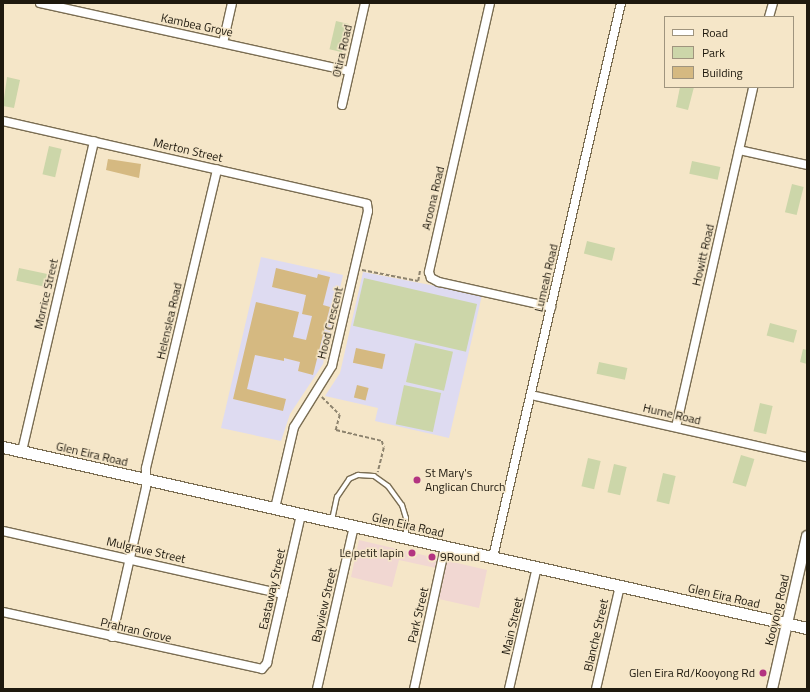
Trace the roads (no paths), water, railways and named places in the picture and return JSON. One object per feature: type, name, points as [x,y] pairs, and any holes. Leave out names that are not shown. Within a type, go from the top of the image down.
[{"type":"main road","name":"Glen Eira Road","points":[[3,447],[807,628]]},
{"type":"street","name":"Kambea Grove","points":[[40,3],[350,71]]},
{"type":"street","points":[[223,43],[232,3]]},
{"type":"street","name":"Otira Road","points":[[342,105],[365,3]]},
{"type":"street","name":"Aroona Road","points":[[490,3],[429,272],[431,278],[439,282],[551,307]]},
{"type":"street","name":"Lumeah Road","points":[[494,557],[621,3]]},
{"type":"street","points":[[769,16],[772,3]]},
{"type":"street","name":"Howitt Road","points":[[676,427],[753,88]]},
{"type":"street","name":"Merton Street","points":[[3,121],[367,204]]},
{"type":"street","name":"Morrice Street","points":[[22,451],[94,141]]},
{"type":"street","points":[[739,150],[807,165]]},
{"type":"street","name":"Helenslea Road","points":[[112,637],[146,479],[217,169]]},
{"type":"street","name":"Hood Crescent","points":[[275,508],[294,427],[332,366],[368,211],[367,204]]},
{"type":"street","name":"Hume Road","points":[[531,395],[807,457]]},
{"type":"street","name":"Eastaway Street","points":[[264,668],[267,663],[301,514]]},
{"type":"street","name":"Bayview Street","points":[[317,689],[354,526]]},
{"type":"street","name":"Mulgrave Street","points":[[3,531],[283,594]]},
{"type":"street","name":"Kooyong Road","points":[[772,689],[807,536]]},
{"type":"street","name":"Park Street","points":[[414,689],[446,547]]},
{"type":"street","name":"Main Street","points":[[509,689],[537,567]]},
{"type":"street","name":"Blanche Street","points":[[596,689],[620,586]]},
{"type":"street","name":"Prahran Grove","points":[[3,612],[256,669],[264,668]]},
{"type":"lane","points":[[331,521],[337,497],[349,480],[364,474],[377,477],[393,492],[402,505],[406,518],[406,538]]},
{"type":"place","name":"St Mary's Anglican Church","points":[[417,480]]},
{"type":"place","name":"Le petit lapin","points":[[412,553]]},
{"type":"place","name":"9Round","points":[[432,557]]},
{"type":"place","name":"Glen Eira Rd/Kooyong Rd","points":[[763,673]]}]
